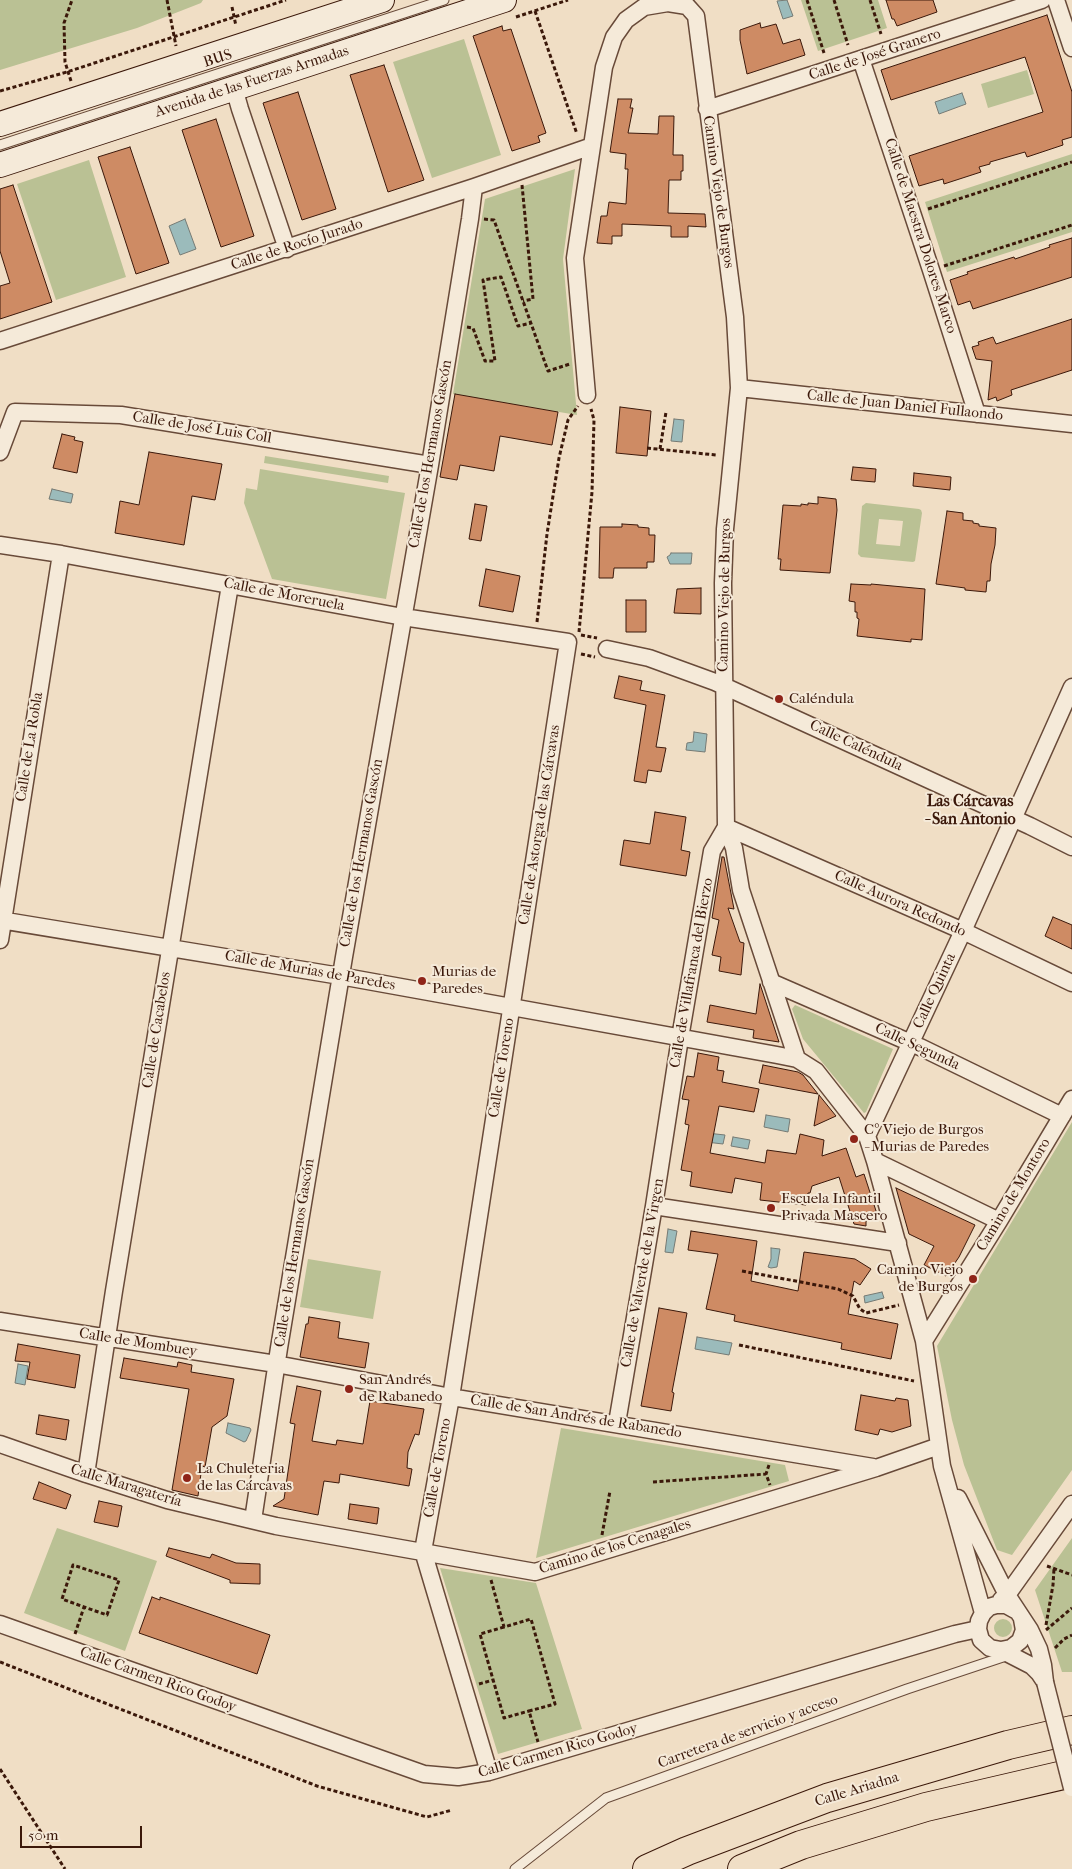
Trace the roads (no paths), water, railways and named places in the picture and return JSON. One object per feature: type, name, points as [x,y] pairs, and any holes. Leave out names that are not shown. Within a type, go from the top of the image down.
[{"type":"highway","name":"Calle Ariadna","points":[[647,1869],[687,1851],[827,1798],[1008,1745],[1072,1730]]},
{"type":"highway","points":[[742,1869],[801,1846],[926,1807],[1072,1773]]},
{"type":"street","points":[[0,124],[382,0]]},
{"type":"street","name":"Avenida de las Fuerzas Armadas","points":[[0,165],[504,0]]},
{"type":"street","name":"Calle de José Granero","points":[[707,109],[1042,0]]},
{"type":"street","points":[[1056,0],[1072,48]]},
{"type":"street","name":"Camino Viejo de Burgos","points":[[592,146],[604,67],[614,37],[626,20],[644,7],[668,3],[687,6],[696,16],[735,318],[739,388],[725,529],[722,622],[726,827],[734,848],[741,890],[797,1059]]},
{"type":"street","name":"Calle de Maestra Dolores Marco","points":[[861,59],[934,277],[977,414]]},
{"type":"street","points":[[239,87],[236,95],[240,109],[286,249]]},
{"type":"street","points":[[587,395],[575,258],[592,146]]},
{"type":"street","name":"Calle de Rocío Jurado","points":[[0,341],[286,249],[592,146]]},
{"type":"street","name":"Calle de los Hermanos Gascón","points":[[253,1520],[276,1364],[340,976],[430,465],[474,187]]},
{"type":"street","name":"Calle de Juan Daniel Fullaondo","points":[[739,388],[1072,424]]},
{"type":"street","name":"Calle de José Luis Coll","points":[[0,452],[15,412],[121,415],[430,465]]},
{"type":"street","name":"Calle de Moreruela","points":[[0,545],[61,554],[403,617],[568,642]]},
{"type":"street","name":"Calle de La Robla","points":[[0,940],[61,554]]},
{"type":"street","name":"Calle de Cacabelos","points":[[86,1474],[230,585]]},
{"type":"street","name":"Calle de Astorga de las Cárcavas","points":[[512,1008],[568,642]]},
{"type":"street","name":"Calle Caléndula","points":[[602,643],[649,658],[723,686],[1072,846]]},
{"type":"street","name":"Calle Quinta","points":[[866,1136],[963,930],[1072,687]]},
{"type":"street","name":"Calle Aurora Redondo","points":[[726,827],[963,930],[1072,984]]},
{"type":"street","name":"Calle de Villafranca del Bierzo","points":[[668,1122],[680,1038],[712,851],[726,827]]},
{"type":"street","name":"Calle de Murias de Paredes","points":[[2,920],[340,976],[797,1059]]},
{"type":"street","name":"Calle Segunda","points":[[771,982],[911,1043],[1062,1116]]},
{"type":"street","name":"Calle de Toreno","points":[[489,1772],[423,1551],[451,1397],[512,1008]]},
{"type":"street","points":[[797,1059],[816,1071],[866,1136],[875,1161],[924,1341],[942,1466],[995,1605],[1019,1614],[1039,1649],[1045,1682],[1072,1788]]},
{"type":"street","name":"Camino de Montoro","points":[[924,1341],[1072,1099]]},
{"type":"street","name":"Calle de Valverde de la Virgen","points":[[617,1423],[668,1122]]},
{"type":"street","points":[[875,1161],[999,1221]]},
{"type":"street","points":[[654,1206],[898,1243]]},
{"type":"street","name":"Calle de Mombuey","points":[[0,1321],[276,1364]]},
{"type":"street","name":"Calle de San Andrés de Rabanedo","points":[[276,1364],[451,1397],[617,1423],[876,1468]]},
{"type":"street","name":"Calle Maragatería","points":[[0,1444],[167,1500],[253,1520]]},
{"type":"street","name":"Camino de los Cenagales","points":[[253,1520],[276,1526],[535,1572],[876,1468],[939,1446]]},
{"type":"street","points":[[942,1466],[995,1605]]},
{"type":"street","points":[[1045,1682],[1032,1666],[990,1648],[981,1640],[978,1629],[979,1621],[995,1605],[1072,1504]]},
{"type":"street","points":[[1005,1653],[1020,1640],[1024,1630],[1019,1614]]},
{"type":"street","name":"Calle Carmen Rico Godoy","points":[[0,1624],[424,1774],[458,1777],[489,1772],[542,1757],[955,1634],[978,1629]]},
{"type":"lane","name":"BUS","points":[[0,145],[444,0]]},
{"type":"lane","name":"Carretera de servicio y acceso","points":[[515,1869],[606,1798],[1005,1653]]},
{"type":"water","points":[[787,0],[793,16],[783,19],[777,1]]},
{"type":"water","points":[[962,93],[966,104],[939,114],[935,102]]},
{"type":"water","points":[[185,219],[196,249],[180,255],[169,226]]},
{"type":"water","points":[[674,419],[684,420],[682,442],[671,441]]},
{"type":"water","points":[[52,489],[73,494],[71,503],[49,499]]},
{"type":"water","points":[[671,553],[692,553],[691,564],[670,564],[667,557]]},
{"type":"water","points":[[694,732],[707,734],[705,752],[686,750],[687,743],[693,742]]},
{"type":"water","points":[[766,1115],[790,1119],[788,1132],[764,1127]]},
{"type":"water","points":[[707,1133],[725,1135],[723,1144],[706,1142]]},
{"type":"water","points":[[733,1137],[750,1140],[748,1149],[731,1146]]},
{"type":"water","points":[[668,1229],[677,1231],[673,1253],[665,1252]]},
{"type":"water","points":[[771,1248],[780,1249],[777,1267],[771,1268],[768,1267],[771,1259]]},
{"type":"water","points":[[882,1292],[884,1298],[865,1303],[864,1296]]},
{"type":"water","points":[[697,1337],[732,1343],[729,1355],[695,1349]]},
{"type":"water","points":[[18,1364],[28,1366],[25,1385],[15,1383]]},
{"type":"water","points":[[228,1423],[250,1428],[251,1430],[246,1441],[244,1442],[226,1433]]},
{"type":"place","name":"Caléndula","points":[[779,699]]},
{"type":"place","name":"Murias de Paredes","points":[[422,981]]},
{"type":"place","name":"Cº Viejo de Burgos - Murias de Paredes","points":[[854,1139]]},
{"type":"place","name":"Escuela Infantil Privada Mascero","points":[[771,1208]]},
{"type":"place","name":"Camino Viejo de Burgos","points":[[973,1279]]},
{"type":"place","name":"San Andrés de Rabanedo","points":[[349,1389]]},
{"type":"place","name":"La Chuleteria de las Cárcavas","points":[[187,1478]]},
{"type":"district","name":"Las Cárcavas - San Antonio","points":[[970,811]]}]
